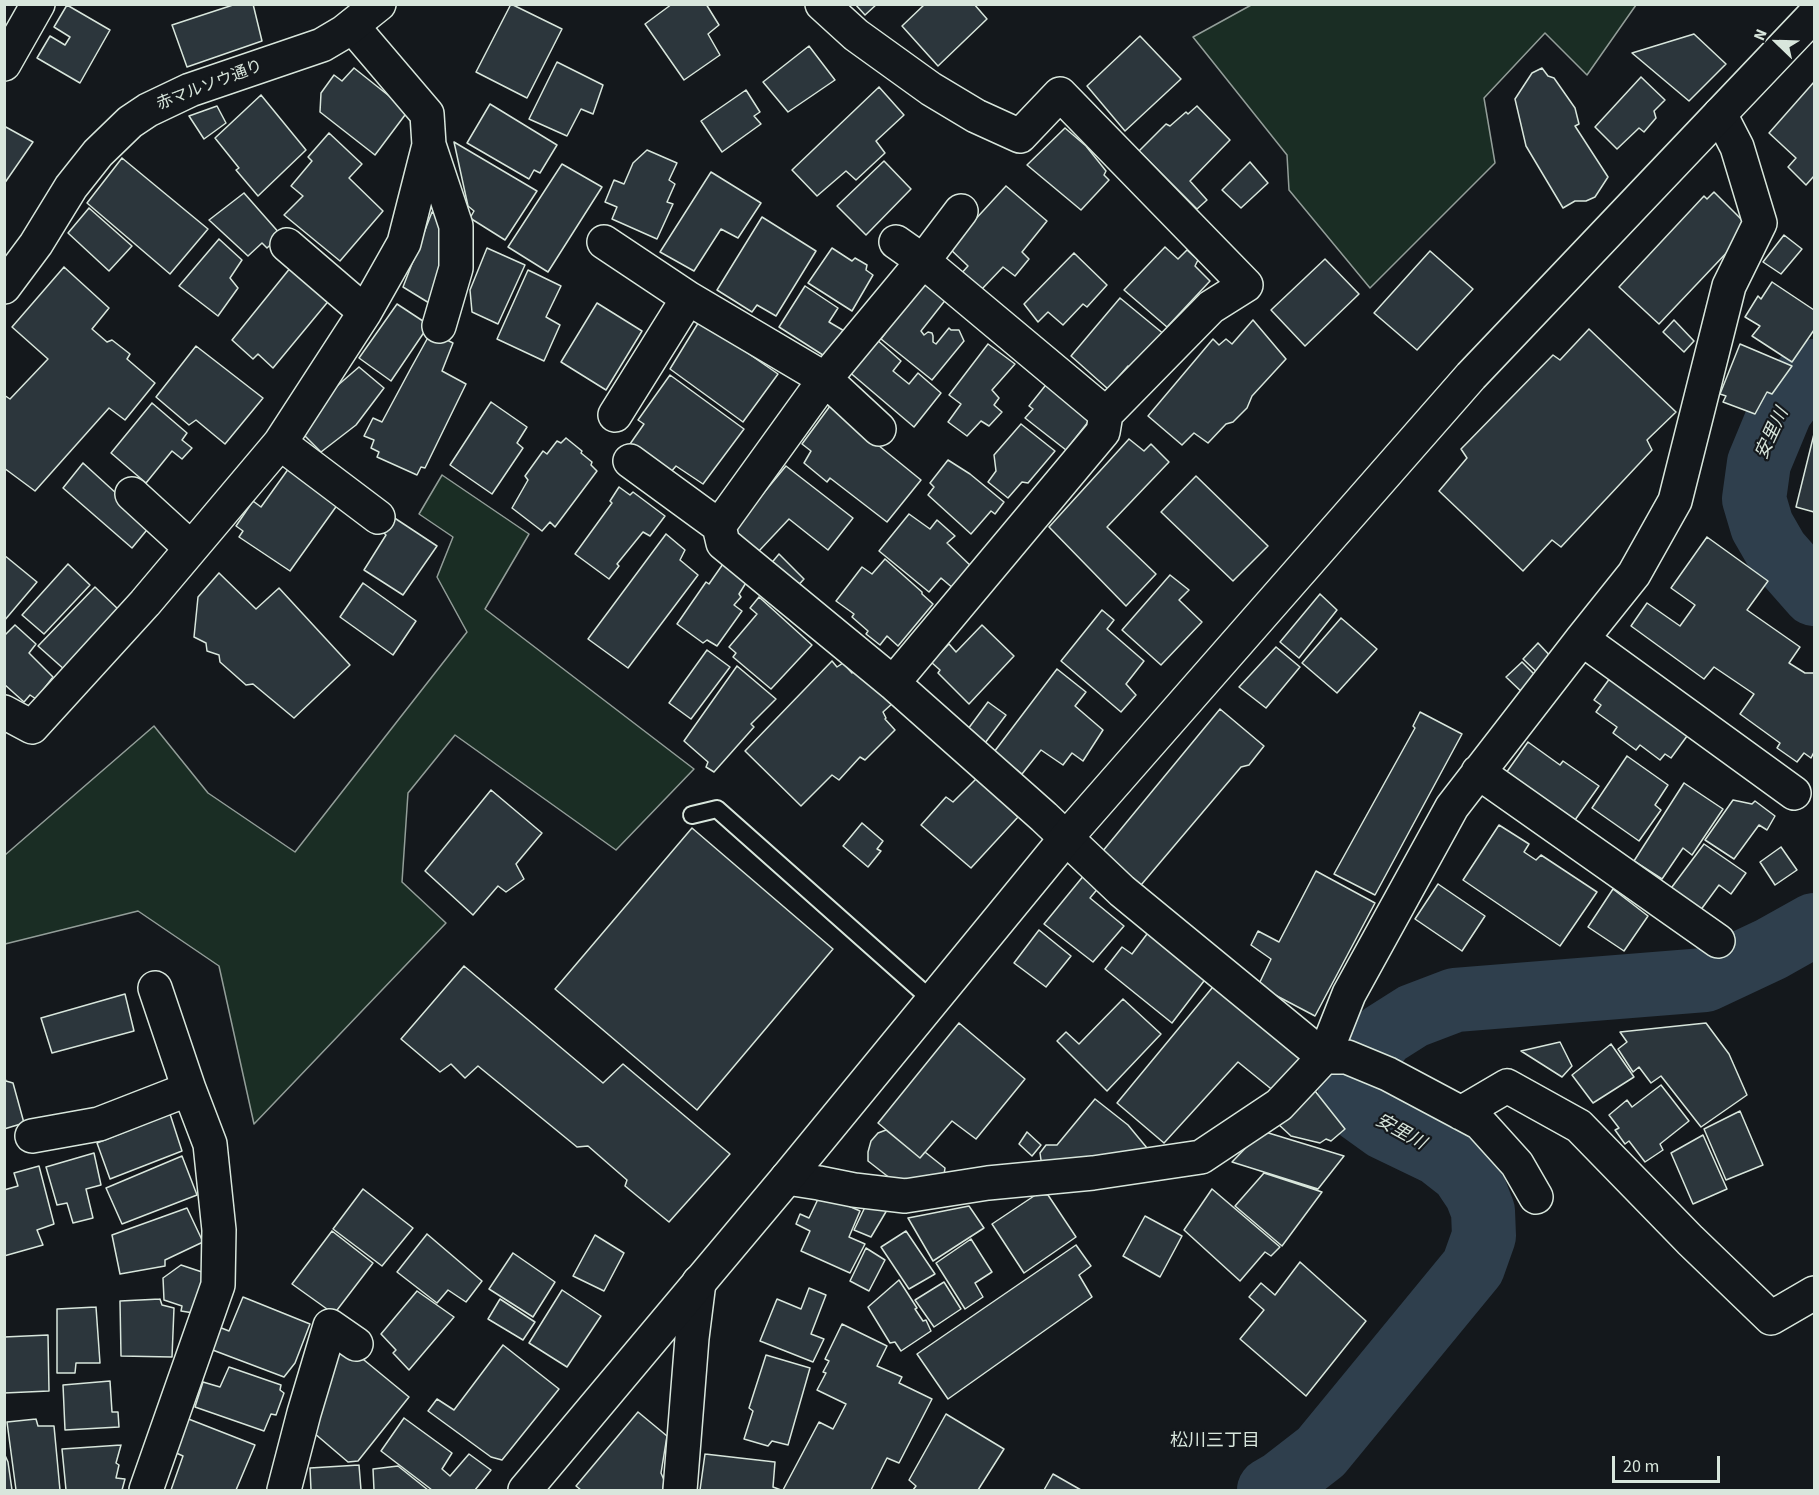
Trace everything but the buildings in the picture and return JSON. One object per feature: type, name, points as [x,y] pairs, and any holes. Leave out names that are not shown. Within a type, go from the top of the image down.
[{"type":"street","points":[[4,64],[38,4]]},
{"type":"street","name":"赤マルソウ通り","points":[[4,287],[36,244],[71,187],[98,153],[130,122],[169,99],[322,45],[352,26],[379,4]]},
{"type":"street","points":[[822,4],[856,35],[931,89],[976,116],[1020,136],[1060,94],[1246,285],[1211,307],[1106,414],[1103,432],[893,683]]},
{"type":"street","points":[[525,1491],[787,1178],[1066,838],[1471,376],[1815,15]]},
{"type":"street","points":[[4,712],[32,727],[145,603],[280,443],[365,312],[404,243],[429,145],[428,114],[352,26]]},
{"type":"street","points":[[787,1178],[905,1196],[988,1183],[1093,1173],[1201,1158],[1279,1105],[1336,1057],[1349,994],[1452,807],[1634,574],[1675,501],[1729,286],[1760,223],[1737,147],[1720,114]]},
{"type":"street","points":[[429,145],[456,226],[456,268],[440,326]]},
{"type":"street","points":[[719,526],[825,379],[923,261],[961,211]]},
{"type":"street","points":[[604,242],[688,298],[825,379],[879,429]]},
{"type":"street","points":[[896,242],[923,261],[1106,414]]},
{"type":"street","points":[[287,244],[365,312]]},
{"type":"street","points":[[615,415],[688,298]]},
{"type":"street","points":[[280,443],[378,517]]},
{"type":"street","points":[[630,461],[719,526],[723,543],[893,683],[1122,891],[1336,1057],[1388,1074],[1480,1123],[1517,1164],[1536,1197]]},
{"type":"street","points":[[132,494],[191,548]]},
{"type":"street","points":[[1582,639],[1794,793]]},
{"type":"street","points":[[1478,772],[1718,941]]},
{"type":"street","points":[[146,1491],[218,1286],[219,1230],[210,1144],[155,988]]},
{"type":"street","points":[[1461,1113],[1507,1086],[1579,1126],[1690,1240],[1771,1318],[1815,1293]]},
{"type":"street","points":[[32,1137],[99,1124],[189,1089]]},
{"type":"street","points":[[680,1491],[692,1338],[699,1282]]},
{"type":"street","points":[[284,1491],[303,1413],[330,1326],[356,1344]]},
{"type":"lane","points":[[692,815],[717,809],[933,1001]]},
{"type":"green space","points":[[1253,4],[1636,5],[1587,75],[1545,33],[1484,98],[1495,163],[1370,288],[1289,190],[1287,155],[1193,37]]},
{"type":"green space","points":[[442,475],[529,534],[485,609],[694,769],[616,850],[455,735],[408,793],[402,882],[446,923],[254,1124],[219,966],[138,911],[5,944],[5,855],[154,726],[208,793],[295,852],[467,632],[437,577],[453,537],[419,514]]},
{"type":"waterway","name":"安里川","points":[[1814,371],[1804,379],[1781,410],[1759,463],[1754,499],[1762,526],[1777,552],[1814,594]]},
{"type":"waterway","name":"安里川","points":[[1269,1490],[1321,1452],[1473,1267],[1484,1236],[1483,1211],[1476,1193],[1462,1172],[1439,1154],[1385,1128],[1360,1110],[1350,1093],[1350,1079],[1383,1035],[1413,1016],[1455,1000],[1705,980],[1771,949],[1814,925]]},
{"type":"district","name":"松川三丁目","points":[[1215,1442]]}]
